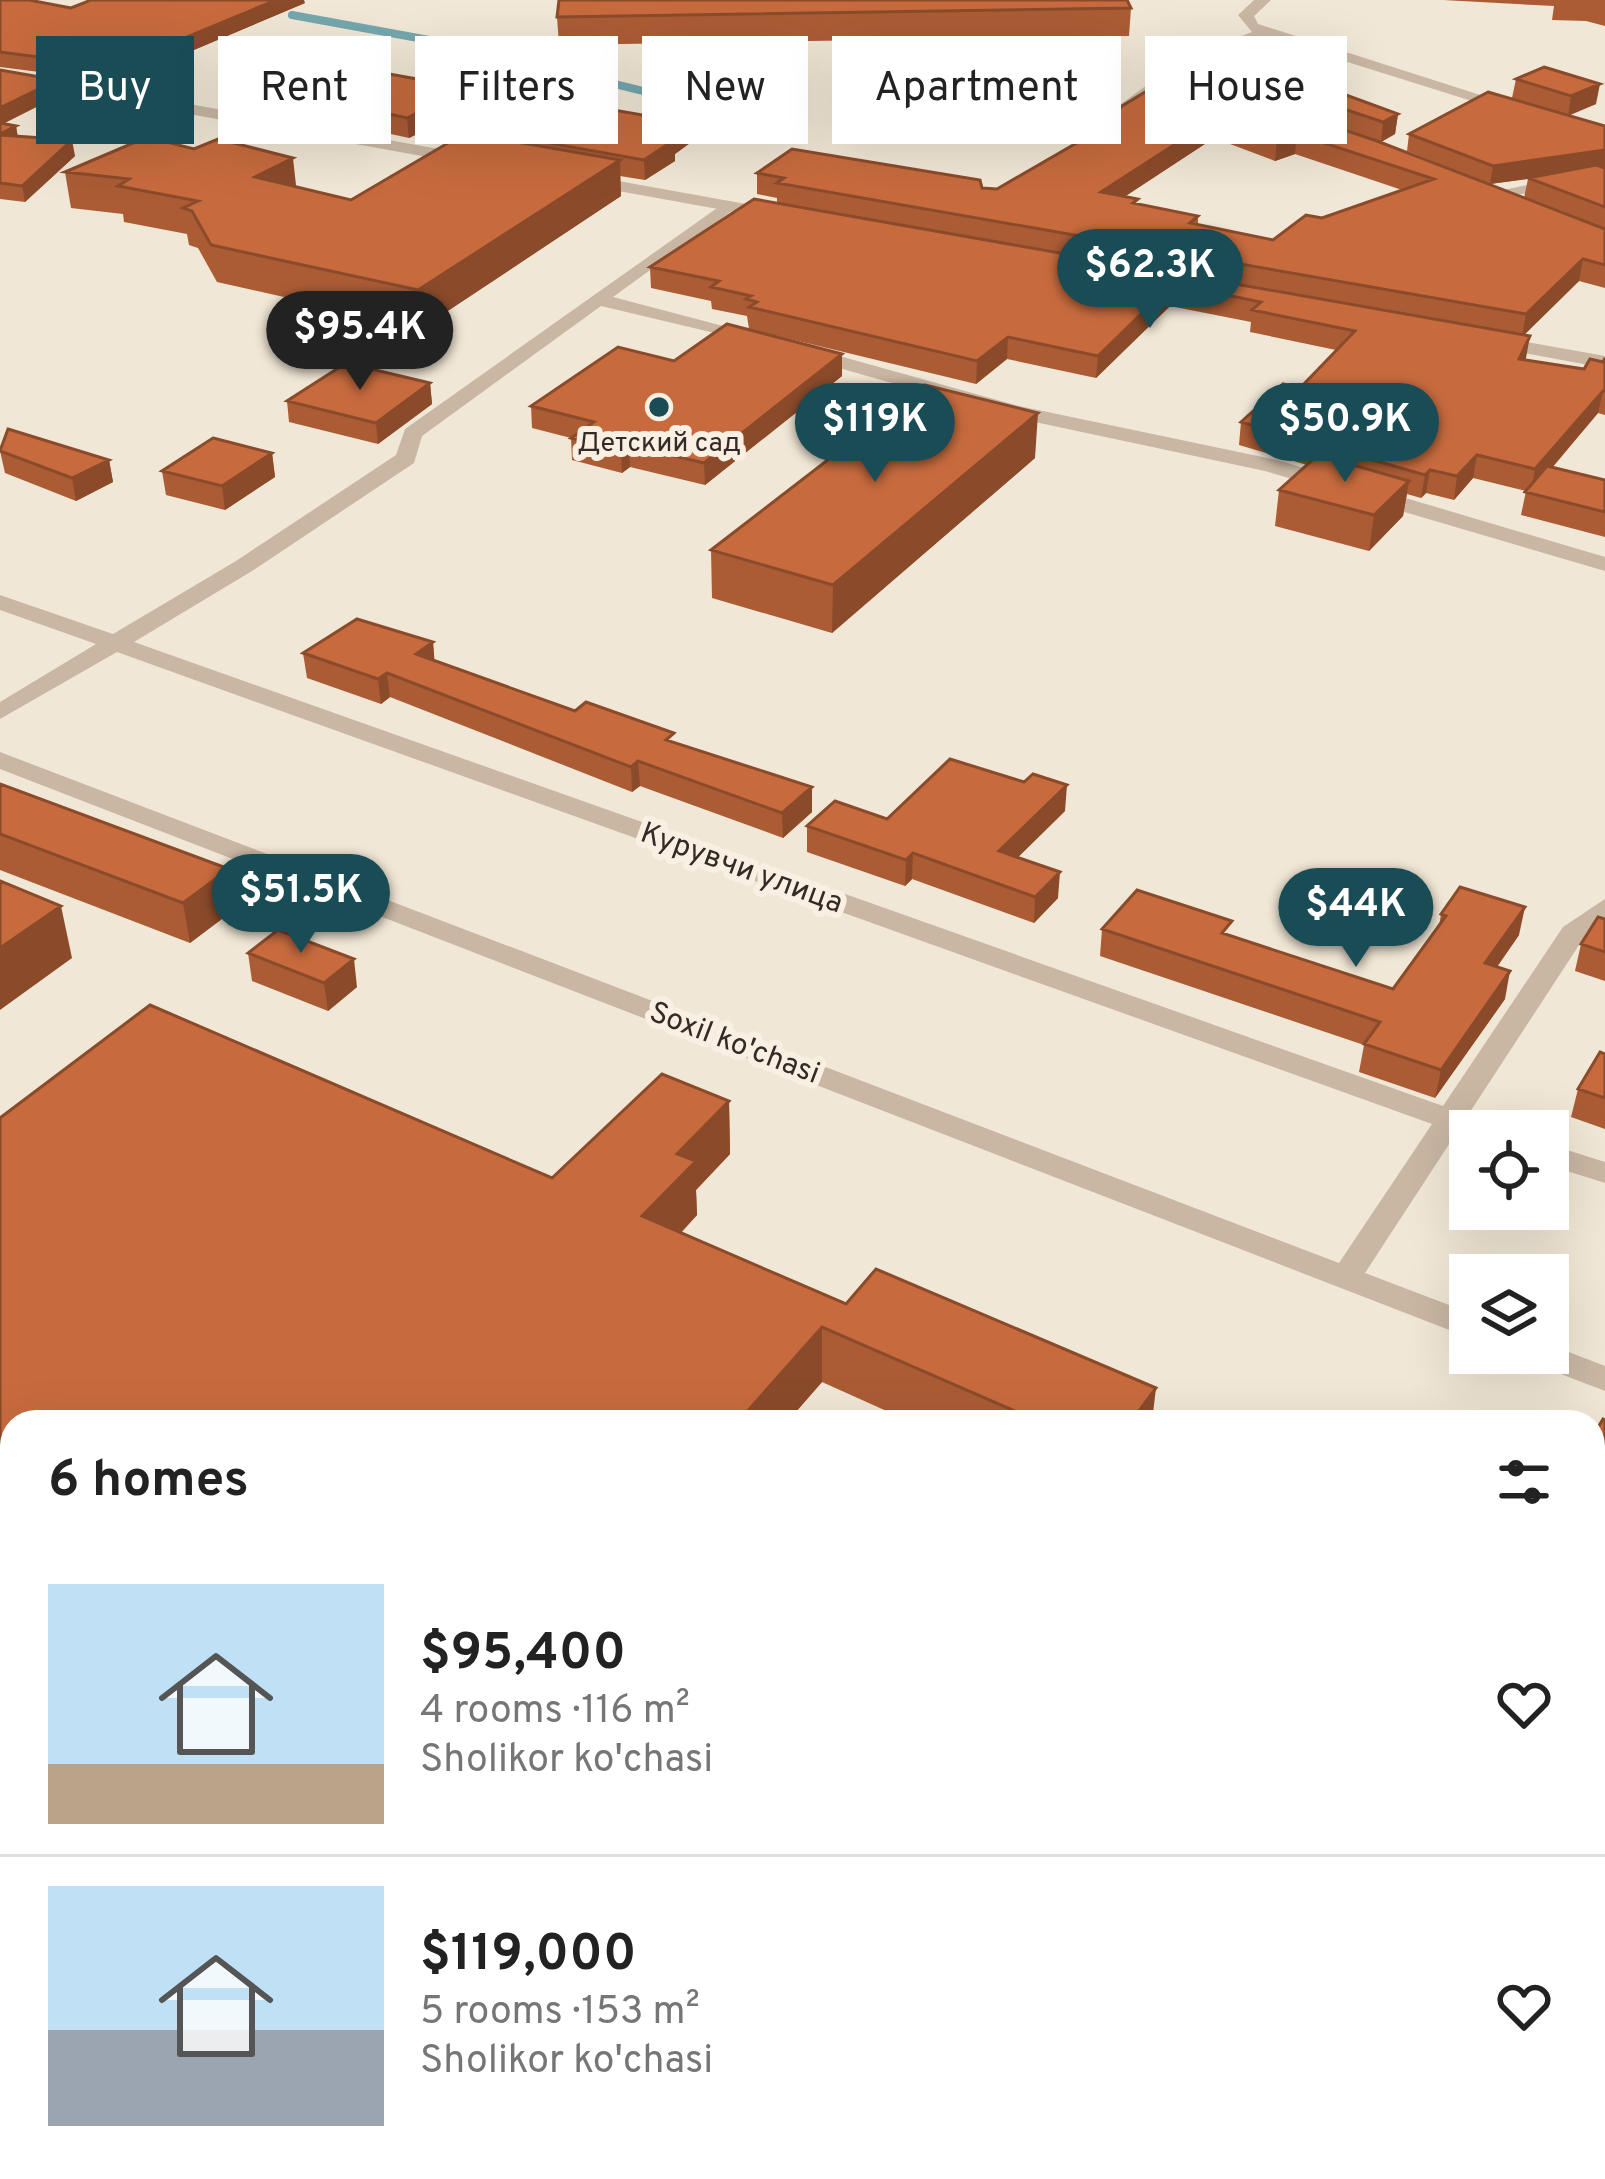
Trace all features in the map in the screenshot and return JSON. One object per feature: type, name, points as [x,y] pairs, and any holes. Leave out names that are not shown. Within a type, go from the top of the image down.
[{"type":"street","points":[[1263,0],[1246,15],[1246,22],[1524,112]]},
{"type":"street","points":[[1121,114],[1190,61],[1268,32]]},
{"type":"street","points":[[0,75],[486,163]]},
{"type":"street","points":[[1463,110],[1483,99]]},
{"type":"street","points":[[1488,195],[1605,174]]},
{"type":"street","points":[[554,175],[797,218]]},
{"type":"street","points":[[1467,187],[1527,210]]},
{"type":"street","points":[[0,712],[244,566],[406,458],[412,433],[728,206]]},
{"type":"street","points":[[598,299],[1016,412],[1270,465],[1605,564]]},
{"type":"street","points":[[1469,337],[1605,362]]},
{"type":"street","name":"Курувчи улица","points":[[0,602],[1449,1119]]},
{"type":"street","name":"Soxil ko'chasi","points":[[0,760],[1449,1318]]},
{"type":"street","points":[[1458,1110],[1573,933],[1605,907]]},
{"type":"street","points":[[1345,1279],[1449,1124]]},
{"type":"street","points":[[1569,1161],[1605,1173]]},
{"type":"street","points":[[1569,1365],[1605,1379]]},
{"type":"building","points":[[0,0],[71,8],[91,0],[276,0],[189,36],[36,36],[36,57],[0,52]]},
{"type":"building","points":[[559,0],[1127,0],[1131,8],[557,17]]},
{"type":"building","points":[[1544,67],[1600,84],[1571,96],[1516,79]]},
{"type":"building","points":[[0,70],[36,76],[36,90],[0,108]]},
{"type":"building","points":[[391,74],[415,79],[415,114],[407,118],[391,114]]},
{"type":"building","points":[[1145,92],[1145,144],[1176,144],[1101,192],[1198,216],[1190,223],[1273,240],[1306,215],[1322,218],[1434,179],[1327,144],[1347,144],[1347,131],[1605,229],[1605,265],[1583,259],[1526,314],[777,183],[784,178],[757,173],[792,149],[980,180],[982,188],[997,189],[1075,144],[1121,144],[1122,106]]},
{"type":"building","points":[[1488,92],[1605,126],[1605,150],[1493,166],[1409,134]]},
{"type":"building","points":[[1347,95],[1398,114],[1383,122],[1347,110]]},
{"type":"building","points":[[618,111],[642,115],[642,144],[668,144],[644,160],[554,144],[618,144]]},
{"type":"building","points":[[0,135],[36,138],[36,144],[68,144],[22,186],[0,183]]},
{"type":"building","points":[[218,139],[218,144],[238,144],[293,158],[255,177],[351,200],[446,144],[528,144],[620,160],[418,290],[211,245],[192,211],[183,208],[198,201],[118,186],[129,179],[65,172],[131,144],[194,149]]},
{"type":"building","points":[[1596,165],[1605,168],[1605,207],[1528,178]]},
{"type":"building","points":[[754,199],[1530,336],[1519,359],[1584,369],[1590,359],[1603,362],[1605,358],[1605,391],[1535,469],[1477,455],[1457,476],[1430,470],[1425,475],[1241,422],[1283,384],[1300,388],[1355,331],[1252,310],[1261,302],[1172,284],[1098,356],[1008,337],[977,361],[749,307],[757,302],[746,299],[751,296],[711,287],[719,281],[650,267]]},
{"type":"building","points":[[727,324],[842,354],[704,463],[629,445],[621,451],[571,438],[594,422],[531,406],[618,347],[674,361]]},
{"type":"building","points":[[346,363],[430,383],[376,423],[287,401]]},
{"type":"building","points":[[925,385],[1038,413],[833,585],[711,550]]},
{"type":"building","points":[[8,429],[109,460],[72,478],[0,451]]},
{"type":"building","points":[[213,438],[272,453],[222,486],[162,471]]},
{"type":"building","points":[[1318,455],[1409,481],[1374,515],[1279,490]]},
{"type":"building","points":[[1547,466],[1605,480],[1605,512],[1525,492]]},
{"type":"building","points":[[357,619],[433,642],[416,654],[575,711],[586,702],[674,733],[666,740],[812,787],[782,813],[638,761],[631,767],[387,673],[378,679],[303,653]]},
{"type":"building","points":[[950,759],[1024,782],[1033,774],[1067,785],[999,851],[1060,872],[1035,897],[913,853],[906,860],[807,826],[835,801],[887,819]]},
{"type":"building","points":[[0,784],[229,869],[183,903],[0,834]]},
{"type":"building","points":[[0,881],[61,906],[0,948]]},
{"type":"building","points":[[1460,887],[1525,907],[1485,963],[1510,971],[1441,1070],[1364,1044],[1380,1022],[1102,929],[1137,890],[1232,921],[1222,933],[1393,989],[1446,916],[1441,914]]},
{"type":"building","points":[[1598,917],[1605,919],[1605,952],[1581,944]]},
{"type":"building","points":[[278,930],[354,959],[324,983],[248,953]]},
{"type":"building","points":[[150,1005],[552,1178],[662,1074],[729,1101],[677,1154],[696,1161],[642,1216],[846,1304],[876,1269],[1156,1388],[1140,1410],[1012,1410],[822,1327],[749,1410],[0,1410],[0,1118]]},
{"type":"building","points":[[1600,1052],[1605,1054],[1605,1098],[1578,1089]]},
{"type":"waterway","points":[[292,15],[451,44],[642,91]]},
{"type":"place","name":"Детский сад","points":[[659,407]]}]
